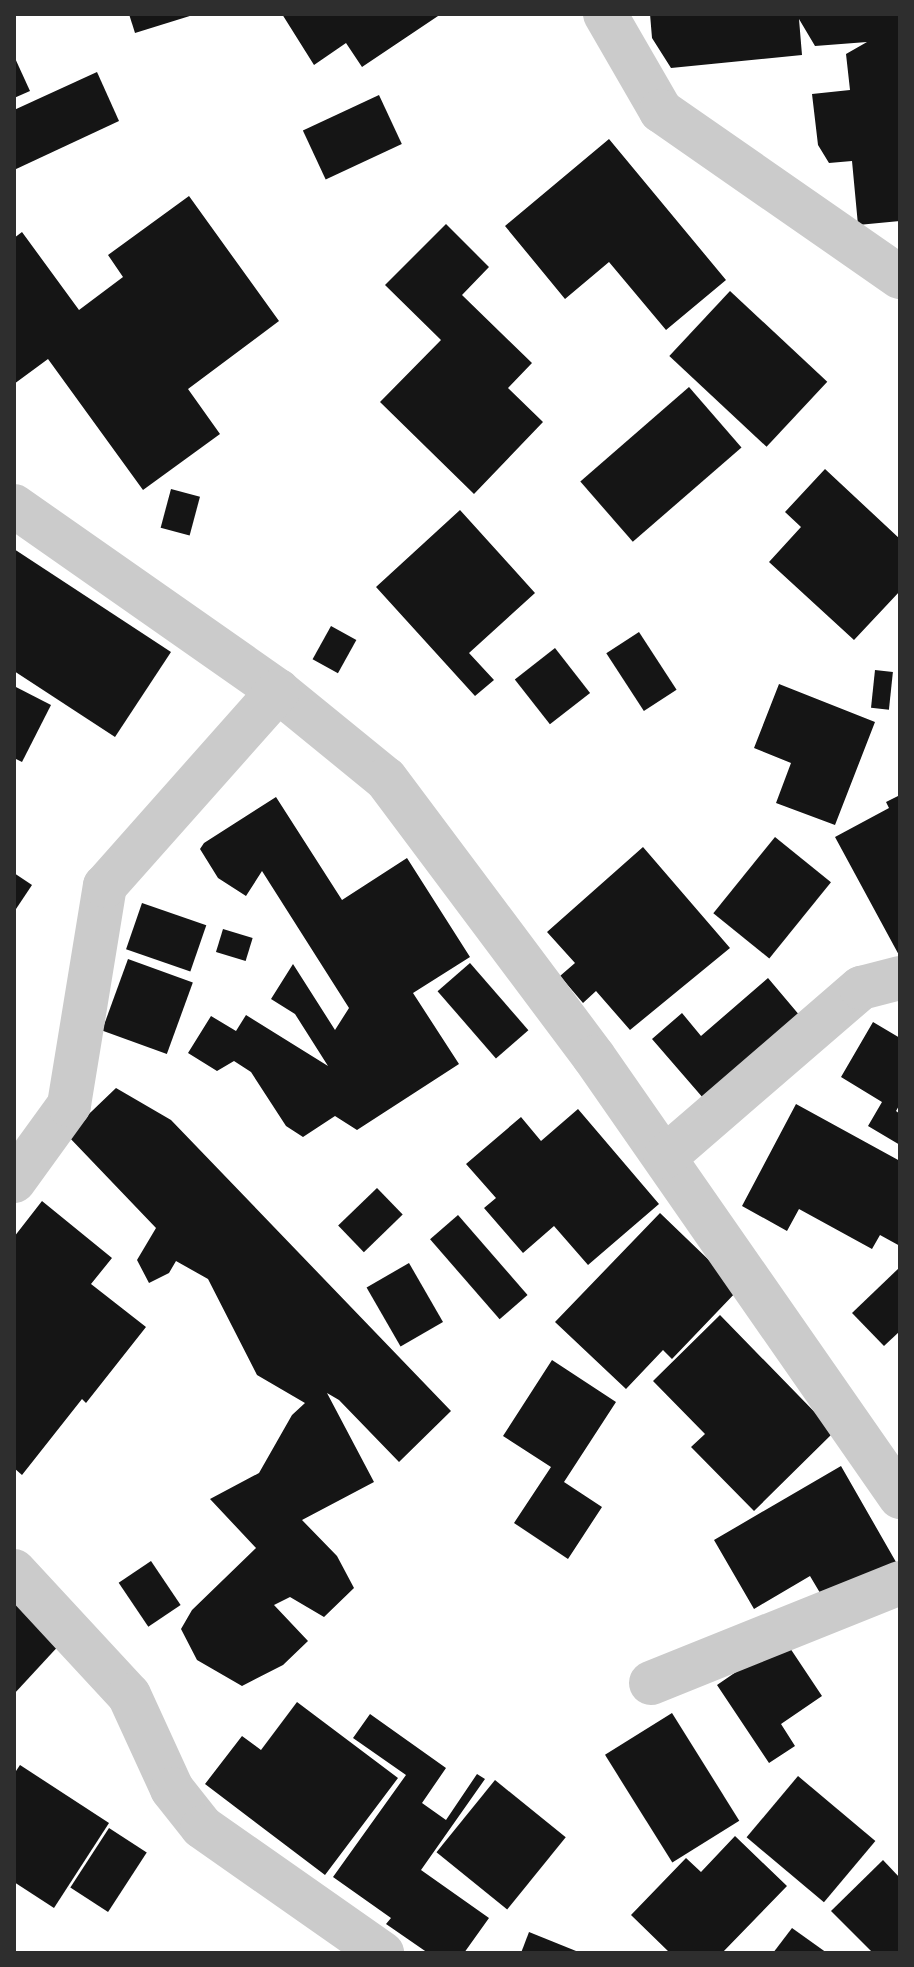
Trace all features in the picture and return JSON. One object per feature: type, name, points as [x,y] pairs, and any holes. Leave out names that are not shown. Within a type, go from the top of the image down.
[{"type":"street","points":[[605,14],[661,111],[900,277]]},
{"type":"street","points":[[14,506],[278,691],[386,779],[665,1157],[900,1497]]},
{"type":"street","points":[[14,1181],[69,1105],[105,886],[278,691]]},
{"type":"street","points":[[665,1157],[861,988],[900,978]]},
{"type":"street","points":[[14,1571],[129,1695],[172,1789],[202,1827],[382,1953]]},
{"type":"street","points":[[651,1683],[900,1583]]},
{"type":"building","points":[[129,14],[193,14],[193,15],[135,33]]},
{"type":"building","points":[[282,14],[441,14],[362,67],[346,43],[314,65]]},
{"type":"building","points":[[650,14],[900,14],[900,221],[858,225],[852,161],[829,163],[818,145],[812,94],[850,90],[846,54],[867,42],[815,46],[799,19],[802,55],[671,68],[652,38]]},
{"type":"building","points":[[14,56],[30,91],[14,98]]},
{"type":"building","points":[[97,72],[119,121],[14,170],[14,110]]},
{"type":"building","points":[[379,95],[402,144],[326,179],[303,130]]},
{"type":"building","points":[[609,139],[726,280],[666,330],[609,262],[565,299],[505,226]]},
{"type":"building","points":[[189,196],[279,321],[188,389],[220,434],[143,490],[48,359],[14,384],[14,238],[22,232],[79,310],[123,277],[108,255]]},
{"type":"building","points":[[446,224],[489,267],[462,295],[532,363],[508,388],[543,422],[474,494],[380,402],[441,340],[385,285]]},
{"type":"building","points":[[730,291],[827,382],[767,447],[669,356]]},
{"type":"building","points":[[689,387],[741,447],[633,542],[580,481]]},
{"type":"building","points":[[825,469],[900,539],[900,591],[854,640],[769,562],[801,527],[785,512]]},
{"type":"building","points":[[171,489],[200,497],[190,535],[161,528]]},
{"type":"building","points":[[460,510],[535,593],[469,653],[494,680],[475,696],[376,587]]},
{"type":"building","points":[[14,549],[171,652],[115,737],[14,671]]},
{"type":"building","points":[[331,626],[356,640],[338,673],[313,659]]},
{"type":"building","points":[[639,632],[677,690],[644,711],[606,653]]},
{"type":"building","points":[[555,648],[590,693],[550,724],[515,679]]},
{"type":"building","points":[[875,670],[893,672],[889,710],[871,708]]},
{"type":"building","points":[[779,684],[875,722],[835,825],[776,803],[791,763],[754,748]]},
{"type":"building","points":[[14,686],[51,705],[22,762],[14,758]]},
{"type":"building","points":[[900,795],[900,957],[835,837],[889,808],[886,802]]},
{"type":"building","points":[[276,797],[342,900],[407,858],[470,957],[413,993],[459,1064],[357,1130],[335,1116],[303,1137],[286,1126],[251,1072],[234,1061],[217,1071],[188,1053],[211,1016],[236,1031],[246,1015],[328,1066],[295,1014],[271,999],[293,964],[335,1030],[349,1008],[262,871],[246,896],[218,878],[200,849],[204,843]]},
{"type":"building","points":[[775,837],[831,882],[769,958],[713,913]]},
{"type":"building","points":[[643,847],[730,948],[630,1030],[596,991],[583,1003],[560,976],[575,963],[547,932]]},
{"type":"building","points":[[14,873],[32,885],[14,912]]},
{"type":"building","points":[[142,903],[206,925],[190,971],[126,949]]},
{"type":"building","points":[[223,929],[253,938],[246,961],[216,952]]},
{"type":"building","points":[[128,959],[193,983],[167,1054],[102,1030]]},
{"type":"building","points":[[470,963],[528,1030],[496,1058],[438,991]]},
{"type":"building","points":[[768,978],[806,1023],[710,1106],[652,1039],[682,1013],[701,1036]]},
{"type":"building","points":[[873,1022],[900,1038],[900,1104],[896,1111],[900,1114],[900,1145],[868,1126],[882,1102],[841,1077]]},
{"type":"building","points":[[116,1088],[171,1120],[451,1411],[399,1462],[339,1400],[327,1393],[374,1482],[302,1520],[337,1556],[354,1588],[324,1617],[290,1597],[274,1605],[308,1641],[283,1665],[242,1686],[197,1660],[181,1629],[192,1610],[256,1548],[210,1499],[259,1473],[292,1415],[305,1403],[257,1375],[208,1279],[176,1261],[169,1273],[149,1283],[137,1260],[156,1228],[67,1135]]},
{"type":"building","points":[[796,1104],[900,1161],[900,1246],[880,1235],[872,1249],[799,1209],[787,1231],[742,1206]]},
{"type":"building","points":[[578,1109],[659,1204],[588,1265],[554,1226],[523,1253],[484,1208],[496,1198],[466,1164],[521,1117],[541,1141]]},
{"type":"building","points":[[377,1188],[403,1215],[364,1252],[338,1226]]},
{"type":"building","points":[[42,1201],[112,1258],[91,1284],[146,1327],[86,1403],[82,1399],[22,1475],[14,1468],[14,1237]]},
{"type":"building","points":[[660,1213],[739,1289],[672,1359],[663,1350],[626,1389],[555,1322]]},
{"type":"building","points":[[458,1215],[528,1295],[500,1319],[430,1239]]},
{"type":"building","points":[[409,1263],[443,1322],[401,1346],[367,1288]]},
{"type":"building","points":[[900,1267],[900,1331],[884,1346],[852,1313]]},
{"type":"building","points":[[720,1315],[834,1432],[754,1511],[691,1447],[705,1434],[653,1381]]},
{"type":"building","points":[[552,1360],[616,1402],[564,1482],[602,1507],[568,1559],[514,1523],[551,1467],[503,1436]]},
{"type":"building","points":[[841,1466],[896,1562],[826,1603],[810,1576],[754,1609],[714,1540]]},
{"type":"building","points":[[151,1561],[181,1605],[148,1627],[119,1583]]},
{"type":"building","points":[[14,1596],[63,1641],[14,1694]]},
{"type":"building","points":[[784,1639],[822,1696],[781,1724],[795,1746],[769,1763],[717,1685]]},
{"type":"building","points":[[297,1702],[398,1778],[325,1875],[205,1784],[242,1736],[261,1750]]},
{"type":"building","points":[[672,1713],[739,1821],[672,1863],[605,1755]]},
{"type":"building","points":[[370,1714],[446,1768],[422,1803],[446,1820],[477,1774],[485,1779],[421,1870],[489,1918],[464,1953],[428,1953],[386,1924],[391,1918],[333,1877],[406,1775],[353,1738]]},
{"type":"building","points":[[20,1765],[109,1823],[54,1908],[14,1882],[14,1774]]},
{"type":"building","points":[[798,1776],[875,1841],[824,1902],[747,1837]]},
{"type":"building","points":[[495,1780],[566,1837],[507,1910],[436,1852]]},
{"type":"building","points":[[109,1828],[147,1853],[108,1912],[70,1888]]},
{"type":"building","points":[[735,1836],[787,1886],[722,1953],[670,1953],[631,1915],[686,1858],[701,1872]]},
{"type":"building","points":[[883,1860],[900,1878],[900,1953],[873,1953],[831,1911]]},
{"type":"building","points":[[792,1928],[827,1953],[773,1953]]},
{"type":"building","points":[[529,1932],[581,1953],[521,1953]]}]
